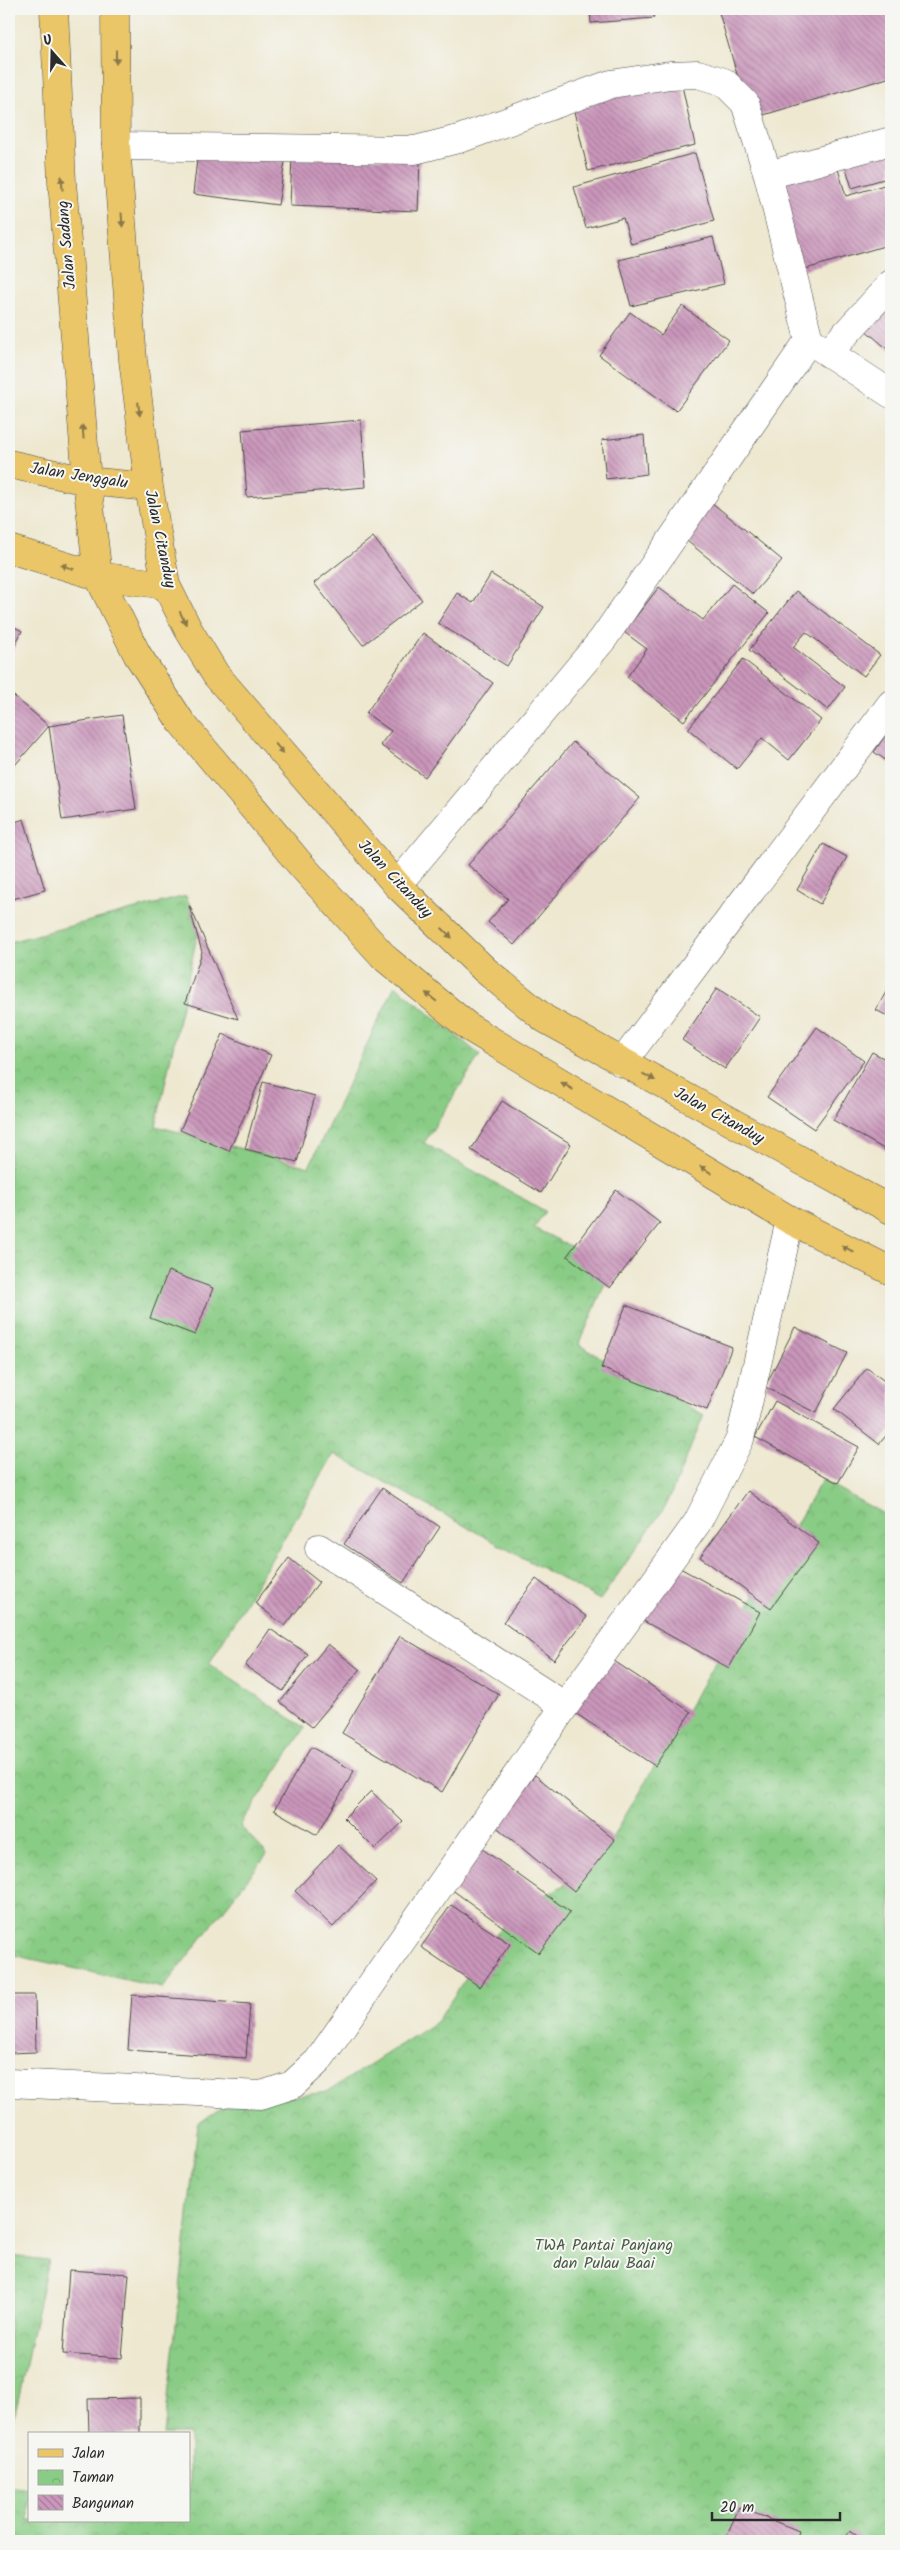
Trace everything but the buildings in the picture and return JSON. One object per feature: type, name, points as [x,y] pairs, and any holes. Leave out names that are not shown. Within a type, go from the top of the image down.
[{"type":"main road","name":"Jalan Sadang","points":[[54,9],[62,182],[87,481]]},
{"type":"main road","name":"Jalan Citanduy","points":[[115,9],[116,146],[133,360],[149,487],[166,585],[188,629],[216,675],[397,885],[485,970],[545,1019],[891,1210]]},
{"type":"main road","name":"Jalan Jenggalu","points":[[9,464],[87,481],[149,487]]},
{"type":"main road","points":[[87,481],[98,576],[137,654],[181,722],[300,864],[386,960],[470,1028],[790,1220],[891,1271]]},
{"type":"main road","points":[[9,549],[98,576],[166,585]]},
{"type":"street","points":[[116,146],[415,150],[462,138],[611,84],[670,75],[698,74],[724,82],[745,103],[818,347],[891,394]]},
{"type":"street","points":[[768,175],[891,141]]},
{"type":"street","points":[[397,885],[603,639],[818,347],[891,284]]},
{"type":"street","points":[[622,1063],[891,704]]},
{"type":"street","points":[[9,2083],[261,2095],[292,2085],[318,2061],[565,1706],[697,1523],[740,1439],[790,1220]]},
{"type":"street","points":[[319,1548],[565,1706]]},
{"type":"green space","points":[[186,896],[199,927],[156,1126],[309,1167],[395,985],[480,1055],[424,1143],[545,1211],[534,1228],[612,1267],[579,1345],[704,1415],[667,1504],[600,1600],[334,1454],[209,1664],[305,1728],[240,1826],[267,1854],[163,1988],[9,1954],[9,942]]},
{"type":"green space","name":"TWA Pantai Panjang dan Pulau Baai","points":[[822,1480],[891,1518],[891,2541],[9,2541],[9,2486],[28,2489],[28,2522],[190,2522],[190,2432],[164,2432],[198,2124],[225,2105],[327,2092],[436,2022],[512,1912],[578,1878],[614,1835]]},
{"type":"green space","points":[[9,2256],[48,2260],[9,2443]]}]
